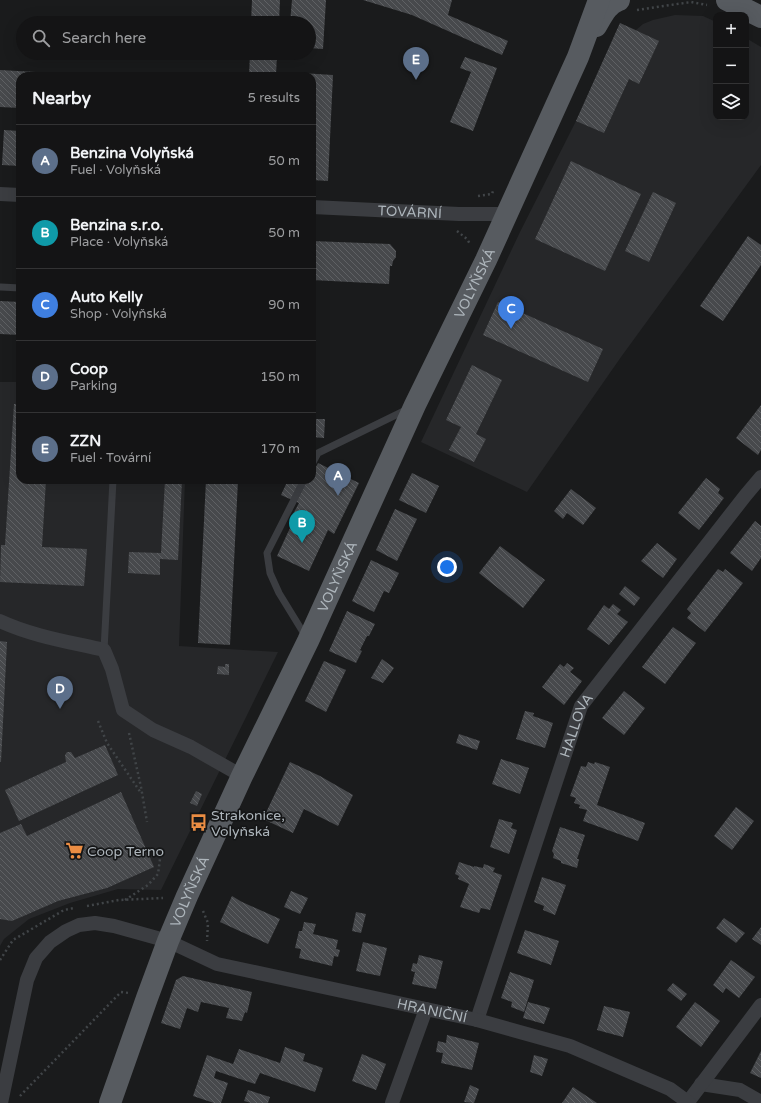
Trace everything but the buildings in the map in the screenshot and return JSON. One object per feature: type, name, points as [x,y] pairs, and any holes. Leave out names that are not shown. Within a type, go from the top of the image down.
[{"type":"main road","name":"VOLYŇSKÁ","points":[[110,1103],[168,941],[187,896],[242,776],[308,641],[415,405],[486,260],[578,56],[599,0]]},
{"type":"main road","name":"VOLYŇSKÁ","points":[[578,56],[606,9],[614,2],[628,5]]},
{"type":"main road","points":[[719,3],[761,18]]},
{"type":"street","points":[[0,194],[16,195]]},
{"type":"street","name":"TOVÁRNÍ","points":[[316,208],[459,214],[507,214]]},
{"type":"street","name":"HALLOVA","points":[[477,1020],[581,706],[761,477]]},
{"type":"street","points":[[0,621],[14,628],[104,650],[112,668],[123,710],[153,730],[191,747],[242,776]]},
{"type":"street","name":"HRANIČNÍ","points":[[1,1103],[27,980],[36,958],[50,942],[66,931],[79,925],[95,924],[114,926],[168,941],[217,964],[477,1020],[570,1046],[670,1089],[688,1102]]},
{"type":"street","points":[[688,1102],[761,1005]]},
{"type":"street","points":[[392,1103],[426,1009]]},
{"type":"street","points":[[701,1084],[740,1090],[761,1102]]},
{"type":"lane","points":[[1,287],[16,288]]},
{"type":"lane","points":[[316,457],[318,453],[415,405]]},
{"type":"lane","points":[[104,650],[113,484]]},
{"type":"lane","points":[[302,484],[267,553],[270,573],[279,593],[308,641]]},
{"type":"path","points":[[628,5],[691,2],[719,3]]},
{"type":"path","points":[[123,710],[143,795],[147,822]]},
{"type":"path","points":[[98,721],[107,742],[143,795]]},
{"type":"path","points":[[124,900],[148,885],[158,874],[160,859]]},
{"type":"path","points":[[1,1103],[16,1100],[121,992],[147,998]]},
{"type":"shaded area","points":[[675,15],[703,16],[713,21],[713,120],[749,120],[749,40],[761,47],[761,165],[621,357],[527,492],[421,442],[520,232],[576,121],[620,23],[636,30],[643,24]]},
{"type":"shaded area","points":[[0,382],[16,382],[16,484],[185,484],[179,646],[278,652],[161,890],[118,889],[70,903],[29,919],[4,939],[0,946]]},
{"type":"place","name":"ZZN","points":[[416,80]]},
{"type":"place","name":"Auto Kelly","points":[[511,329]]},
{"type":"place","name":"Benzina Volyňská","points":[[338,496]]},
{"type":"place","name":"Benzina s.r.o.","points":[[302,543]]},
{"type":"place","name":"Coop","points":[[60,709]]},
{"type":"place","name":"Strakonice, Volyňská","points":[[198,823]]},
{"type":"place","name":"Coop Terno","points":[[74,851]]}]
